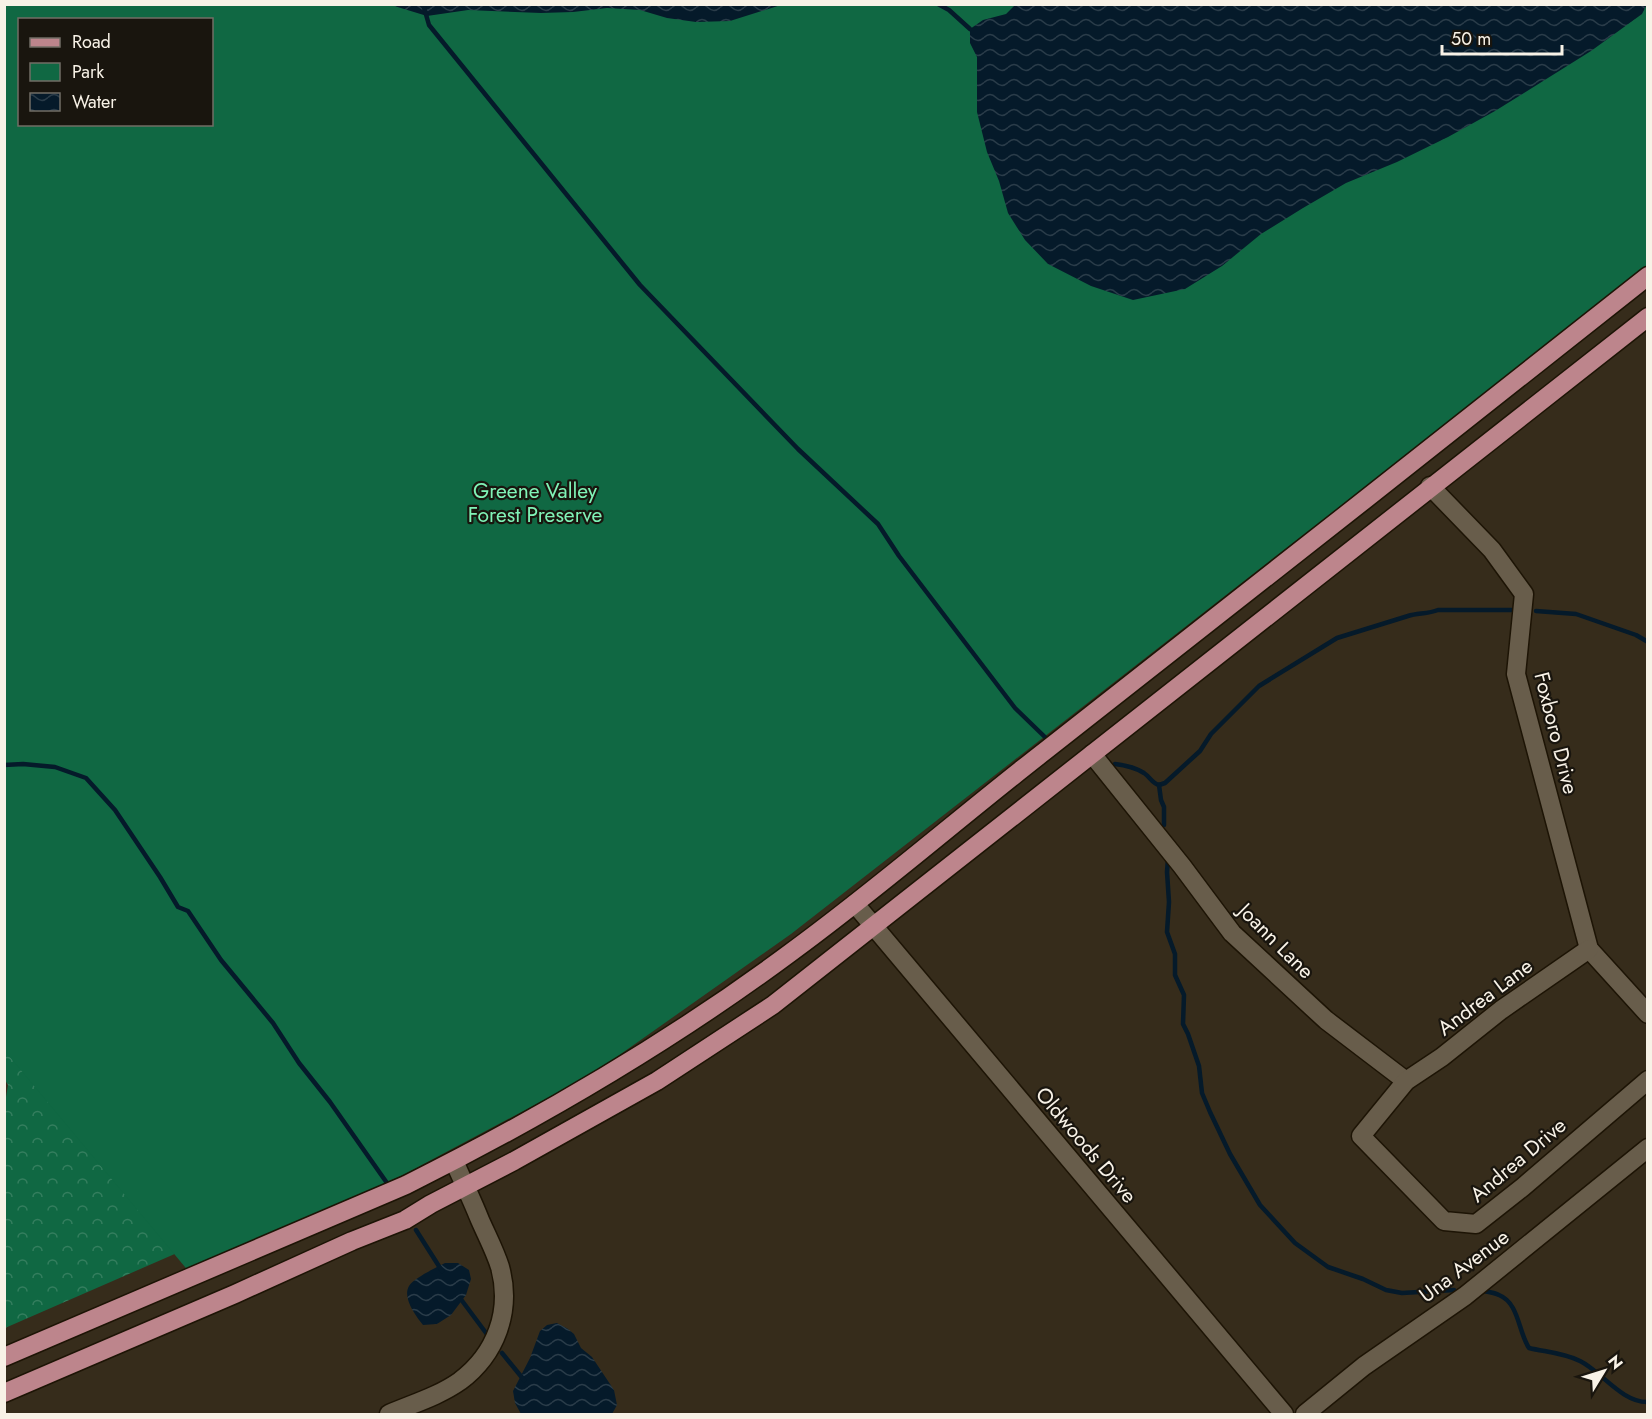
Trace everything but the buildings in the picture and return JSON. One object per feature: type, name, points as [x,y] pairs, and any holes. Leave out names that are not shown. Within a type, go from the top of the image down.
[{"type":"main road","points":[[4,1357],[406,1185],[600,1080],[681,1029],[788,955],[855,904],[1033,760],[1647,276]]},
{"type":"main road","points":[[4,1393],[405,1220],[657,1082],[773,1005],[874,927],[973,846],[1647,317]]},
{"type":"street","name":"Foxboro Drive","points":[[1430,486],[1492,550],[1524,594],[1516,674],[1589,949]]},
{"type":"street","name":"Joann Lane","points":[[1092,754],[1182,866],[1232,933],[1326,1020],[1406,1081]]},
{"type":"street","name":"Oldwoods Drive","points":[[855,904],[1284,1414]]},
{"type":"street","points":[[1589,949],[1647,1014]]},
{"type":"street","name":"Andrea Lane","points":[[1406,1081],[1442,1057],[1501,1010],[1589,949]]},
{"type":"street","name":"Andrea Drive","points":[[1406,1081],[1361,1136],[1444,1221],[1476,1224],[1523,1187],[1647,1080]]},
{"type":"street","name":"Una Avenue","points":[[1305,1414],[1364,1366],[1465,1296],[1647,1148]]},
{"type":"street","points":[[389,1414],[459,1382],[482,1360],[499,1329],[504,1303],[502,1278],[494,1251],[454,1161]]},
{"type":"green space","name":"Greene Valley Forest Preserve","points":[[4,5],[1647,5],[1647,267],[791,934],[591,1075],[405,1174],[190,1273],[5,1051]]},
{"type":"green space","points":[[5,1022],[193,1246],[5,1328],[4,1109],[8,1085],[5,1080]]},
{"type":"water","points":[[1647,4],[1642,14],[1591,51],[1495,111],[1397,162],[1346,183],[1261,234],[1222,266],[1185,289],[1133,300],[1091,286],[1048,264],[1025,240],[1008,213],[999,181],[987,152],[977,112],[977,57],[970,43],[970,29],[983,20],[1006,14],[1015,5]]},
{"type":"water","points":[[391,5],[781,5],[730,21],[696,22],[667,18],[640,10],[607,8],[541,13],[468,10],[427,16]]},
{"type":"water","points":[[445,1263],[458,1263],[469,1270],[471,1279],[466,1295],[451,1315],[437,1324],[423,1325],[411,1307],[407,1291],[416,1280]]},
{"type":"water","points":[[557,1323],[574,1334],[581,1348],[592,1357],[614,1390],[617,1405],[612,1414],[521,1414],[515,1403],[513,1391],[530,1358],[540,1331],[547,1325]]},
{"type":"waterway","points":[[423,4],[429,25],[640,285],[798,449],[878,524],[899,556],[1015,708],[1048,740]]},
{"type":"waterway","points":[[938,4],[949,10],[970,29]]},
{"type":"waterway","points":[[1159,785],[1165,783],[1200,751],[1211,734],[1259,686],[1337,638],[1408,616],[1438,610],[1518,610]]},
{"type":"waterway","points":[[1536,611],[1576,614],[1636,635],[1648,642]]},
{"type":"waterway","points":[[1115,764],[1141,771],[1159,785]]},
{"type":"waterway","points":[[4,765],[55,767],[86,778],[115,810],[178,907],[188,911],[221,960],[273,1023],[299,1063],[330,1102],[387,1183]]},
{"type":"waterway","points":[[1159,785],[1164,807],[1164,825]]},
{"type":"waterway","points":[[1168,859],[1167,932],[1175,954],[1175,975],[1184,995],[1183,1024],[1199,1066],[1202,1093],[1210,1112],[1230,1154],[1260,1205],[1295,1243],[1328,1267],[1386,1290],[1402,1293],[1454,1290]]},
{"type":"waterway","points":[[416,1230],[442,1271]]},
{"type":"waterway","points":[[1480,1290],[1499,1295],[1511,1304],[1529,1348],[1574,1358],[1629,1397],[1648,1402]]},
{"type":"waterway","points":[[460,1298],[489,1337]]},
{"type":"waterway","points":[[502,1353],[524,1380]]}]
